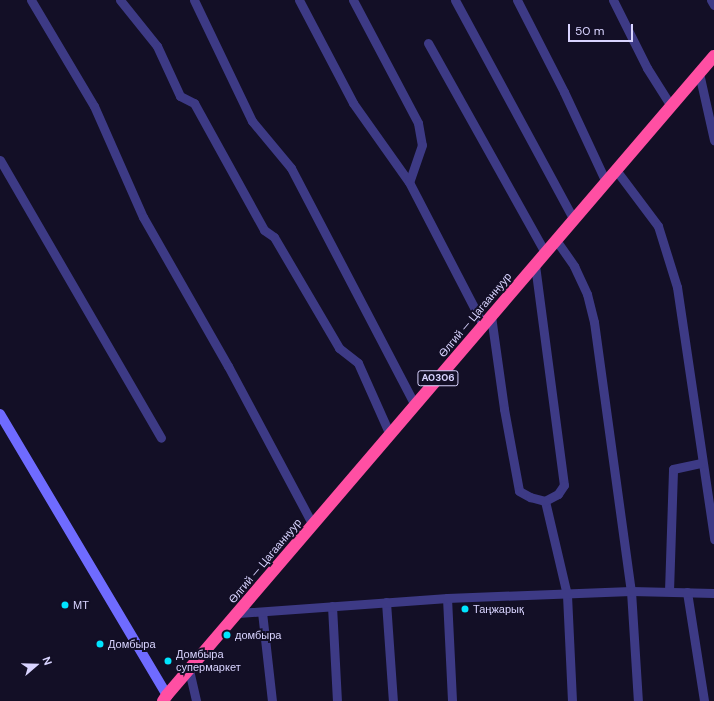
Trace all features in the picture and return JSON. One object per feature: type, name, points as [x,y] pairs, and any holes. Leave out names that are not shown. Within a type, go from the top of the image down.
[{"type":"highway","name":"Өлгий — Цагааннуур","points":[[165,698],[714,56]]},
{"type":"street","points":[[31,0],[94,106],[143,217],[228,366],[313,525]]},
{"type":"street","points":[[120,0],[157,46],[180,96],[194,103],[264,230],[274,237],[339,348],[358,363],[390,435]]},
{"type":"street","points":[[194,0],[252,121],[291,168],[415,405]]},
{"type":"street","points":[[299,0],[353,103],[409,182],[487,320],[519,491],[530,497],[546,501],[558,494],[564,485],[534,265]]},
{"type":"street","points":[[353,0],[418,123],[422,145],[409,182]]},
{"type":"street","points":[[455,0],[574,220]]},
{"type":"street","points":[[517,0],[564,92],[606,182]]},
{"type":"street","points":[[613,0],[647,68],[671,106]]},
{"type":"street","points":[[711,0],[714,5]]},
{"type":"street","points":[[428,43],[545,252]]},
{"type":"street","points":[[700,73],[714,140]]},
{"type":"street","points":[[0,160],[161,438]]},
{"type":"street","points":[[616,170],[658,226],[677,287],[701,463],[714,539]]},
{"type":"street","points":[[556,240],[574,266],[586,294],[594,322],[632,591],[638,701]]},
{"type":"street","points":[[0,414],[165,698]]},
{"type":"street","points":[[669,591],[673,469],[701,463]]},
{"type":"street","points":[[546,501],[567,595],[572,701]]},
{"type":"street","points":[[238,613],[447,598],[567,595],[632,591],[714,593]]},
{"type":"street","points":[[687,592],[704,701]]},
{"type":"street","points":[[447,598],[452,701]]},
{"type":"street","points":[[386,602],[394,701]]},
{"type":"street","points":[[332,606],[337,701]]},
{"type":"street","points":[[262,612],[272,701]]},
{"type":"street","points":[[189,670],[196,701]]},
{"type":"place","name":"МТ","points":[[65,605]]},
{"type":"place","name":"Таңжарық","points":[[465,609]]},
{"type":"place","name":"домбыра","points":[[227,635]]},
{"type":"place","name":"Домбыра","points":[[100,644]]},
{"type":"place","name":"Домбыра супермаркет","points":[[168,661]]}]
